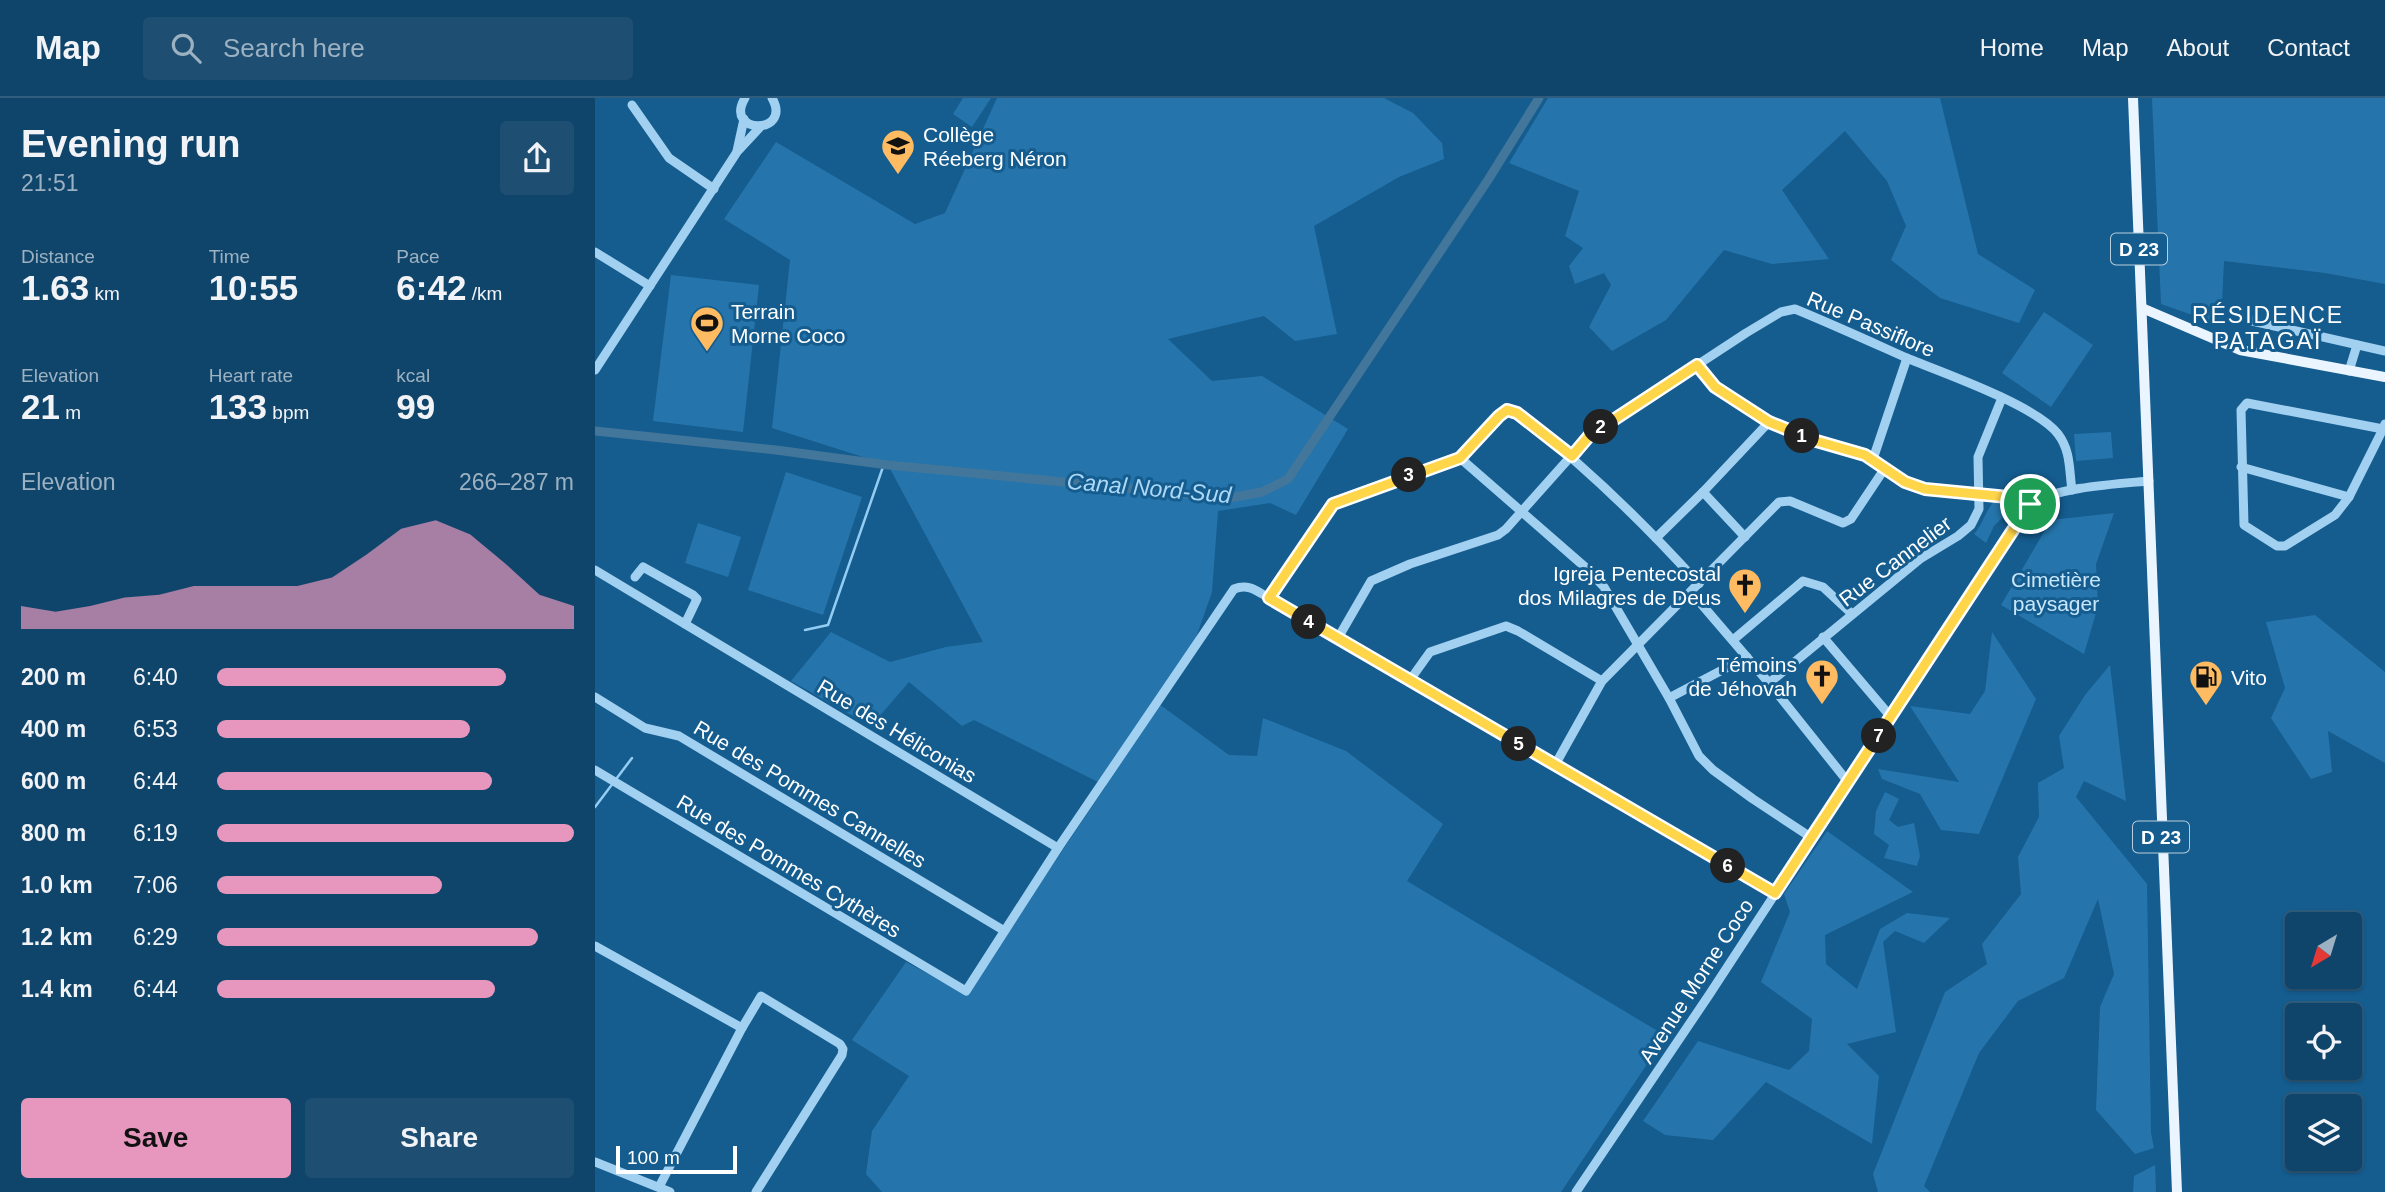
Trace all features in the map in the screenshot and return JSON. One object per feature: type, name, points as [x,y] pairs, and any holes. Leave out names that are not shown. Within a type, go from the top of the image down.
[{"type":"main road","name":"D 23","points":[[2133,98],[2177,1192]]},
{"type":"main road","points":[[2142,308],[2241,350],[2385,377]]},
{"type":"street","points":[[735,98],[742,114],[751,125],[761,126]]},
{"type":"street","points":[[737,152],[745,98]]},
{"type":"street","points":[[595,370],[737,152],[761,126],[773,118],[776,107],[773,99]]},
{"type":"street","points":[[632,105],[669,159],[714,189]]},
{"type":"street","points":[[595,252],[650,286]]},
{"type":"street","name":"Rue Passiflore","points":[[1338,638],[1371,581],[1411,564],[1498,535],[1589,436],[1781,312],[1795,309],[2026,410],[2057,432],[2068,451],[2072,491]]},
{"type":"street","points":[[2252,321],[2385,351]]},
{"type":"street","points":[[2349,371],[2357,345]]},
{"type":"street","points":[[1873,459],[1907,358]]},
{"type":"street","points":[[1697,365],[1715,387],[1769,422],[1813,440],[1873,459],[1905,482],[1925,489],[2018,498],[2030,504],[2038,499],[2072,491],[2149,481]]},
{"type":"street","name":"Rue Cannelier","points":[[1769,684],[1920,559],[1971,525],[1979,509],[1978,457],[2002,398]]},
{"type":"street","points":[[2247,403],[2384,427],[2349,497],[2335,515],[2285,546],[2277,546],[2244,525],[2241,410],[2247,403]]},
{"type":"street","points":[[1269,598],[1333,504],[1460,458],[1507,410],[1517,413],[1572,456],[1699,584]]},
{"type":"street","points":[[1656,538],[1769,422]]},
{"type":"street","points":[[1460,458],[1604,587],[1669,698],[1699,756],[1753,799],[1812,838]]},
{"type":"street","points":[[2241,467],[2349,497]]},
{"type":"street","points":[[1555,765],[1602,681],[1779,502],[1790,501],[1843,523],[1851,519],[1885,468]]},
{"type":"street","points":[[1703,492],[1745,537]]},
{"type":"street","name":"Avenue Morne Coco","points":[[1576,1192],[1702,1006],[2030,504]]},
{"type":"street","points":[[635,577],[643,566],[693,595],[697,600],[696,604],[685,624]]},
{"type":"street","name":"Rue des Héliconias","points":[[595,570],[1058,848]]},
{"type":"street","points":[[1733,640],[1803,581],[1823,587],[1851,614]]},
{"type":"street","points":[[1003,930],[1234,589],[1242,586],[1269,598],[1775,893]]},
{"type":"street","points":[[1691,592],[1848,782]]},
{"type":"street","points":[[1410,680],[1430,652],[1506,626],[1602,681]]},
{"type":"street","points":[[1823,637],[1891,718]]},
{"type":"street","points":[[1669,698],[1747,657]]},
{"type":"street","name":"Rue des Pommes Cannelles","points":[[595,696],[652,730],[679,736],[1003,930]]},
{"type":"street","name":"Rue des Pommes Cythères","points":[[595,770],[966,991],[1003,930]]},
{"type":"street","points":[[595,946],[742,1028]]},
{"type":"street","points":[[660,1187],[761,996],[840,1044],[843,1049],[842,1055],[756,1192]]},
{"type":"street","points":[[595,1162],[670,1192]]},
{"type":"green space","points":[[963,98],[991,98],[972,127],[953,114]]},
{"type":"green space","points":[[997,98],[1384,98],[1413,113],[1442,143],[1444,159],[1399,177],[1314,226],[1337,334],[1295,341],[1264,316],[1168,339],[1212,381],[1262,376],[1348,429],[1296,515],[1270,503],[1218,511],[1212,592],[1192,649],[1159,704],[1229,755],[1257,756],[1263,718],[1346,751],[1443,824],[1407,881],[1666,1036],[1561,1192],[882,1192],[866,1174],[872,1131],[909,1076],[852,1040],[906,962],[965,994],[1106,786],[974,720],[962,726],[909,682],[871,726],[791,681],[831,632],[890,662],[946,647],[983,642],[888,465],[772,428],[790,260],[724,219],[776,142],[915,224],[945,213]]},
{"type":"green space","points":[[1548,98],[1940,98],[1978,254],[2035,290],[2019,323],[1940,298],[1891,260],[1906,226],[1887,181],[1845,131],[1782,190],[1829,259],[1772,264],[1724,250],[1666,320],[1612,351],[1589,327],[1611,285],[1604,273],[1575,284],[1569,266],[1583,248],[1565,236],[1579,191],[1509,163]]},
{"type":"green space","points":[[2152,98],[2385,98],[2385,284],[2325,273],[2224,261],[2221,325],[2161,304]]},
{"type":"green space","name":"Terrain Morne Coco","points":[[671,275],[759,285],[743,432],[653,421]]},
{"type":"green space","points":[[2044,312],[2093,345],[2051,407],[2002,373]]},
{"type":"green space","points":[[2111,432],[2113,458],[2076,461],[2074,434]]},
{"type":"green space","points":[[786,472],[862,497],[823,615],[748,590]]},
{"type":"green space","points":[[1994,501],[2007,505],[2010,510],[1994,526],[1986,543],[1974,534]]},
{"type":"green space","name":"Cimetière paysager","points":[[2114,513],[2096,564],[2098,606],[2084,654],[2001,605],[2051,520]]},
{"type":"green space","points":[[698,523],[741,537],[728,577],[685,563]]},
{"type":"green space","points":[[2315,615],[2385,672],[2385,763],[2328,731],[2332,772],[2311,779],[2271,718],[2285,688],[2266,622]]},
{"type":"green space","points":[[1992,632],[2036,699],[1979,834],[1941,830],[1920,794],[1882,779],[1878,769],[1959,782],[1910,706],[1970,714],[1985,691]]},
{"type":"green space","points":[[2110,665],[2126,801],[2084,781],[2076,797],[2147,884],[2151,1133],[2154,1148],[2135,1154],[2096,1110],[2100,1007],[2114,974],[2098,899],[2064,978],[2018,1001],[1979,1053],[1924,1186],[1930,1192],[1878,1192],[1873,1174],[1945,992],[1987,964],[1982,944],[2021,894],[2018,857],[2039,817],[2038,783],[2064,768],[2059,736],[2085,695]]},
{"type":"green space","points":[[1885,792],[1899,799],[1889,820],[1898,827],[1914,823],[1920,856],[1917,866],[1884,858],[1889,845],[1874,834],[1876,811]]},
{"type":"green space","points":[[1827,831],[1913,892],[1825,935],[1826,964],[1857,989],[1880,929],[1907,913],[1950,918],[1924,943],[1895,931],[1883,942],[1896,1032],[1847,1044],[1879,1076],[1872,1144],[1766,1082],[1713,1140],[1665,1135],[1643,1121],[1698,1041],[1789,1070],[1809,1051],[1812,1019],[1761,982],[1790,912],[1784,894]]},
{"type":"green space","points":[[2155,1165],[2156,1192],[2133,1192],[2134,1176]]},
{"type":"waterway","name":"Canal Nord-Sud","points":[[595,431],[888,465],[1229,498],[1262,492],[1288,479],[1488,180],[1539,98]]},
{"type":"waterway","points":[[805,630],[828,625],[884,464]]},
{"type":"waterway","points":[[595,807],[632,758]]},
{"type":"place","name":"Collège Réeberg Néron","points":[[898,176]]},
{"type":"place","name":"Terrain Morne Coco","points":[[707,353]]},
{"type":"place","name":"Igreja Pentecostal dos Milagres de Deus","points":[[1745,615]]},
{"type":"place","name":"Témoins de Jéhovah","points":[[1822,706]]},
{"type":"place","name":"Vito","points":[[2206,707]]},
{"type":"district","name":"RÉSIDENCE PATAGAÏ","points":[[2268,328]]},
{"type":"route","points":[[1697,365],[1715,387],[1769,422],[1813,440],[1865,455],[1905,482],[1925,489],[2018,498],[2030,504],[1775,893],[1269,598],[1333,504],[1460,458],[1507,410],[1517,413],[1572,456],[1589,436],[1697,365]]}]
